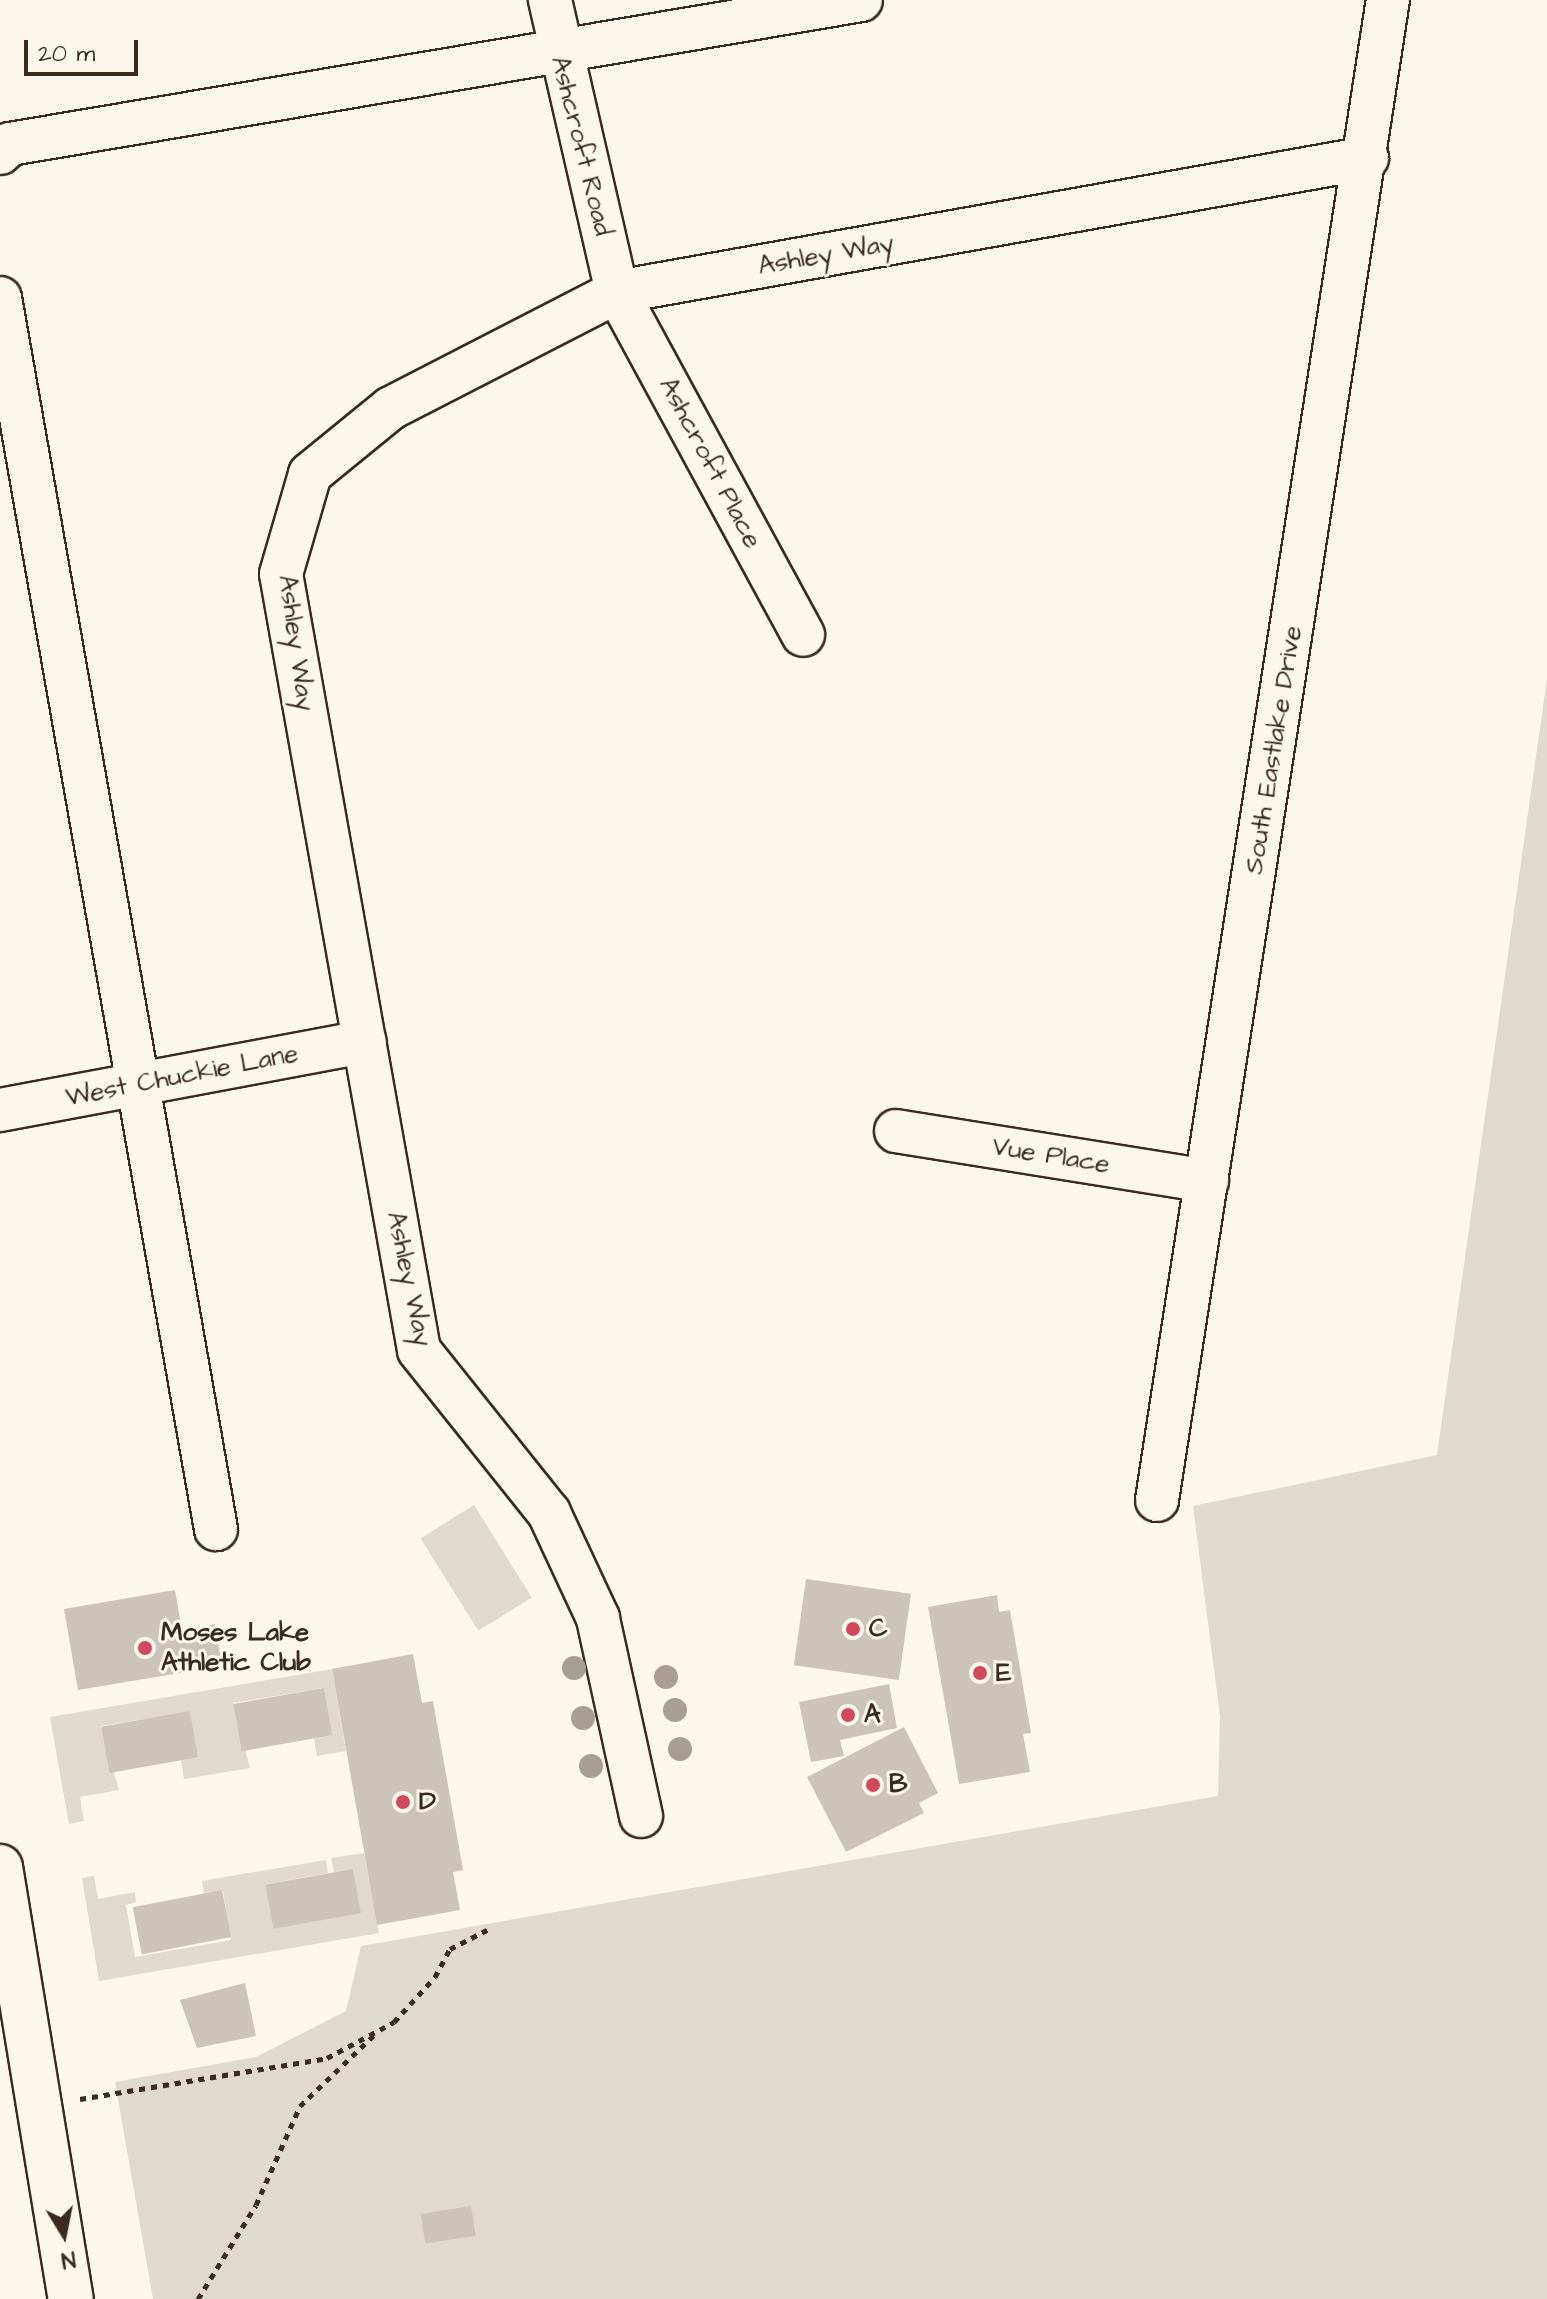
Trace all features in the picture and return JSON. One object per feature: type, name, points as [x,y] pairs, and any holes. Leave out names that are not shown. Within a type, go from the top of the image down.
[{"type":"main road","points":[[0,1867],[71,2299]]},
{"type":"street","name":"Ashcroft Road","points":[[550,0],[558,56],[617,292]]},
{"type":"street","points":[[0,153],[10,144],[558,56],[861,0]]},
{"type":"street","name":"South Eastlake Drive","points":[[1157,1500],[1367,158],[1388,0]]},
{"type":"street","name":"Ashley Way","points":[[641,1816],[598,1618],[549,1513],[419,1350],[281,574],[310,474],[391,408],[617,292],[1367,158]]},
{"type":"street","name":"Ashcroft Place","points":[[617,292],[803,635]]},
{"type":"street","points":[[0,298],[216,1529]]},
{"type":"street","name":"West Chuckie Lane","points":[[0,1110],[365,1042]]},
{"type":"street","name":"Vue Place","points":[[896,1131],[1207,1181]]},
{"type":"path","points":[[198,2299],[232,2251],[300,2106],[435,1977],[450,1949],[487,1930]]},
{"type":"path","points":[[40,2107],[327,2058],[384,2026]]},
{"type":"shaded area","points":[[1547,679],[1547,2299],[153,2299],[115,2082],[256,2057],[346,2011],[361,1946],[1218,1796],[1220,1716],[1193,1506],[1437,1455]]},
{"type":"shaded area","points":[[474,1505],[532,1597],[478,1631],[421,1538]]},
{"type":"shaded area","points":[[332,1669],[346,1751],[317,1756],[314,1739],[332,1735],[324,1688],[233,1703],[250,1768],[184,1779],[181,1760],[198,1757],[190,1712],[101,1726],[119,1790],[80,1797],[84,1821],[69,1824],[50,1717]]},
{"type":"shaded area","points":[[364,1853],[379,1933],[99,1981],[82,1878],[94,1876],[98,1899],[135,1892],[136,1902],[126,1905],[135,1957],[231,1940],[223,1891],[204,1893],[202,1881],[326,1860],[328,1873],[266,1884],[273,1928],[360,1913],[353,1870],[334,1872],[331,1858]]},
{"type":"building","name":"C","points":[[806,1579],[911,1594],[899,1680],[794,1665]]},
{"type":"building","name":"Moses Lake Athletic Club","points":[[175,1590],[182,1630],[215,1624],[222,1666],[78,1690],[64,1609]]},
{"type":"building","name":"E","points":[[997,1595],[999,1612],[1010,1610],[1031,1733],[1023,1734],[1030,1772],[959,1784],[928,1607]]},
{"type":"building","name":"D","points":[[413,1654],[422,1703],[433,1701],[463,1870],[453,1872],[460,1910],[377,1925],[332,1669]]},
{"type":"building","name":"A","points":[[889,1684],[897,1728],[840,1740],[844,1756],[811,1762],[799,1702]]},
{"type":"building","points":[[324,1688],[332,1735],[242,1751],[233,1704]]},
{"type":"building","points":[[190,1711],[198,1757],[110,1773],[101,1727]]},
{"type":"building","name":"B","points":[[904,1727],[938,1793],[919,1803],[924,1813],[846,1852],[807,1777]]},
{"type":"building","points":[[353,1869],[361,1913],[273,1929],[265,1884]]},
{"type":"building","points":[[222,1890],[231,1937],[142,1954],[133,1907]]},
{"type":"building","points":[[245,1983],[256,2036],[197,2048],[180,2000]]},
{"type":"building","points":[[471,2206],[476,2236],[425,2244],[421,2214]]},
{"type":"place","name":"C","points":[[853,1629]]},
{"type":"place","name":"Moses Lake Athletic Club","points":[[145,1648]]},
{"type":"place","name":"E","points":[[980,1673]]},
{"type":"place","name":"A","points":[[848,1715]]},
{"type":"place","name":"B","points":[[873,1785]]},
{"type":"place","name":"D","points":[[403,1802]]}]
